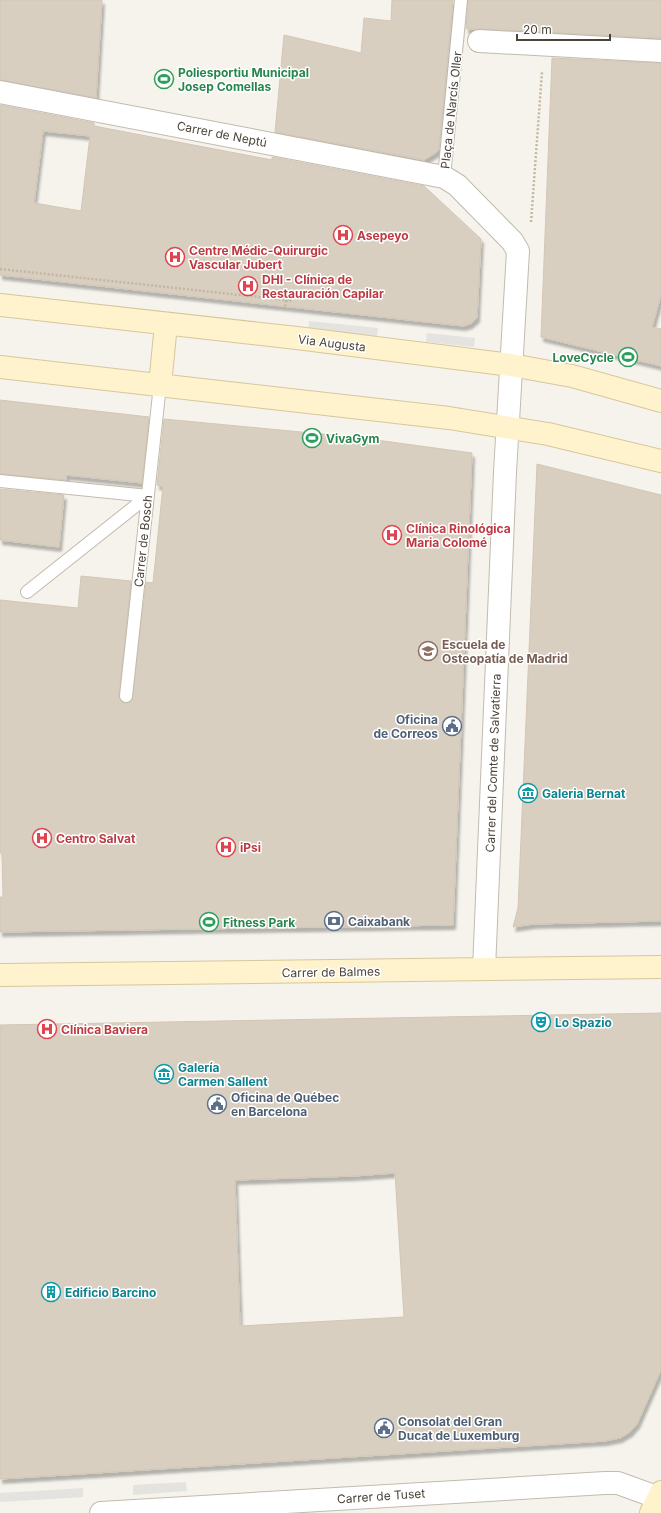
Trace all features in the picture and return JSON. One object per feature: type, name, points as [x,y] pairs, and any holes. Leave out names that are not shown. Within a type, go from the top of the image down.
[{"type":"main road","name":"Via Augusta","points":[[0,305],[297,338],[511,365],[572,376],[661,401]]},
{"type":"main road","points":[[160,386],[166,324]]},
{"type":"main road","points":[[0,368],[449,418],[508,426],[661,461]]},
{"type":"main road","name":"Carrer de Balmes","points":[[0,975],[661,967]]},
{"type":"street","points":[[468,40],[661,51]]},
{"type":"street","name":"Carrer de Neptú","points":[[0,92],[444,177]]},
{"type":"street","name":"Plaça de Narcís Oller","points":[[444,177],[462,191],[512,241],[518,251],[511,365]]},
{"type":"street","name":"Carrer del Comte de Salvatierra","points":[[484,969],[511,365]]},
{"type":"street","name":"Carrer de Tuset","points":[[101,1513],[214,1510],[605,1483],[618,1483],[629,1486],[657,1501]]},
{"type":"lane","name":"Plaça de Narcís Oller","points":[[444,177],[468,40],[461,0]]},
{"type":"lane","name":"Carrer de Bosch","points":[[126,696],[160,386]]},
{"type":"lane","points":[[0,481],[148,496]]},
{"type":"lane","points":[[27,592],[148,496]]},
{"type":"path","points":[[531,223],[543,44]]},
{"type":"path","points":[[0,269],[290,301],[290,296]]},
{"type":"path","points":[[285,309],[286,300]]},
{"type":"shaded area","points":[[309,321],[378,328],[377,337],[308,330]]},
{"type":"shaded area","points":[[427,333],[475,338],[474,347],[426,342]]},
{"type":"shaded area","points":[[186,1482],[187,1491],[133,1495],[133,1485]]},
{"type":"shaded area","points":[[83,1488],[83,1497],[0,1502],[0,1493]]},
{"type":"building","points":[[0,0],[102,0],[96,98],[0,80]]},
{"type":"building","points":[[392,0],[453,0],[439,149],[437,152],[424,160],[275,132],[284,35],[361,53],[364,18],[391,21]]},
{"type":"building","points":[[468,0],[661,0],[661,38],[466,29]]},
{"type":"building","points":[[552,58],[661,63],[661,295],[652,327],[661,329],[661,366],[541,337]]},
{"type":"building","points":[[0,105],[94,123],[94,126],[272,160],[272,157],[424,186],[481,239],[477,318],[470,324],[463,326],[0,275]],"holes":[[[43,131],[90,136],[81,211],[34,203]]]},
{"type":"building","points":[[0,400],[149,417],[142,483],[66,475],[66,480],[0,474]]},
{"type":"building","points":[[164,419],[354,437],[472,453],[453,925],[0,932],[0,897],[3,897],[2,853],[0,853],[0,600],[78,608],[81,576],[131,581],[119,695],[122,702],[126,703],[132,701],[146,582],[153,583],[163,486],[157,485]]},
{"type":"building","points":[[537,464],[661,495],[661,921],[533,924],[513,927],[518,908]]},
{"type":"building","points":[[0,489],[64,495],[59,547],[0,540]]},
{"type":"building","points":[[661,1013],[661,1370],[637,1424],[630,1432],[620,1438],[605,1441],[0,1479],[0,1025]],"holes":[[[395,1173],[404,1317],[240,1326],[235,1180],[354,1176]]]},
{"type":"place","name":"Poliesportiu Municipal Josep Comellas","points":[[164,79]]},
{"type":"place","name":"Asepeyo","points":[[343,235]]},
{"type":"place","name":"Centre Médic-Quirurgic Vascular Jubert","points":[[175,257]]},
{"type":"place","name":"DHI - Clínica de Restauración Capilar","points":[[248,286]]},
{"type":"place","name":"LoveCycle","points":[[628,357]]},
{"type":"place","name":"VivaGym","points":[[312,438]]},
{"type":"place","name":"Clínica Rinológica Maria Colomé","points":[[392,535]]},
{"type":"place","name":"Escuela de Osteopatía de Madrid","points":[[428,651]]},
{"type":"place","name":"Oficina de Correos","points":[[452,726]]},
{"type":"place","name":"Galeria Bernat","points":[[528,793]]},
{"type":"place","name":"Centro Salvat","points":[[42,838]]},
{"type":"place","name":"iPsi","points":[[226,847]]},
{"type":"place","name":"Caixabank","points":[[334,921]]},
{"type":"place","name":"Fitness Park","points":[[209,922]]},
{"type":"place","name":"Lo Spazio","points":[[541,1022]]},
{"type":"place","name":"Clínica Baviera","points":[[47,1029]]},
{"type":"place","name":"Galería Carmen Sallent","points":[[164,1074]]},
{"type":"place","name":"Oficina de Québec en Barcelona","points":[[217,1104]]},
{"type":"place","name":"Edificio Barcino","points":[[51,1292]]},
{"type":"place","name":"Consolat del Gran Ducat de Luxemburg","points":[[384,1428]]}]
